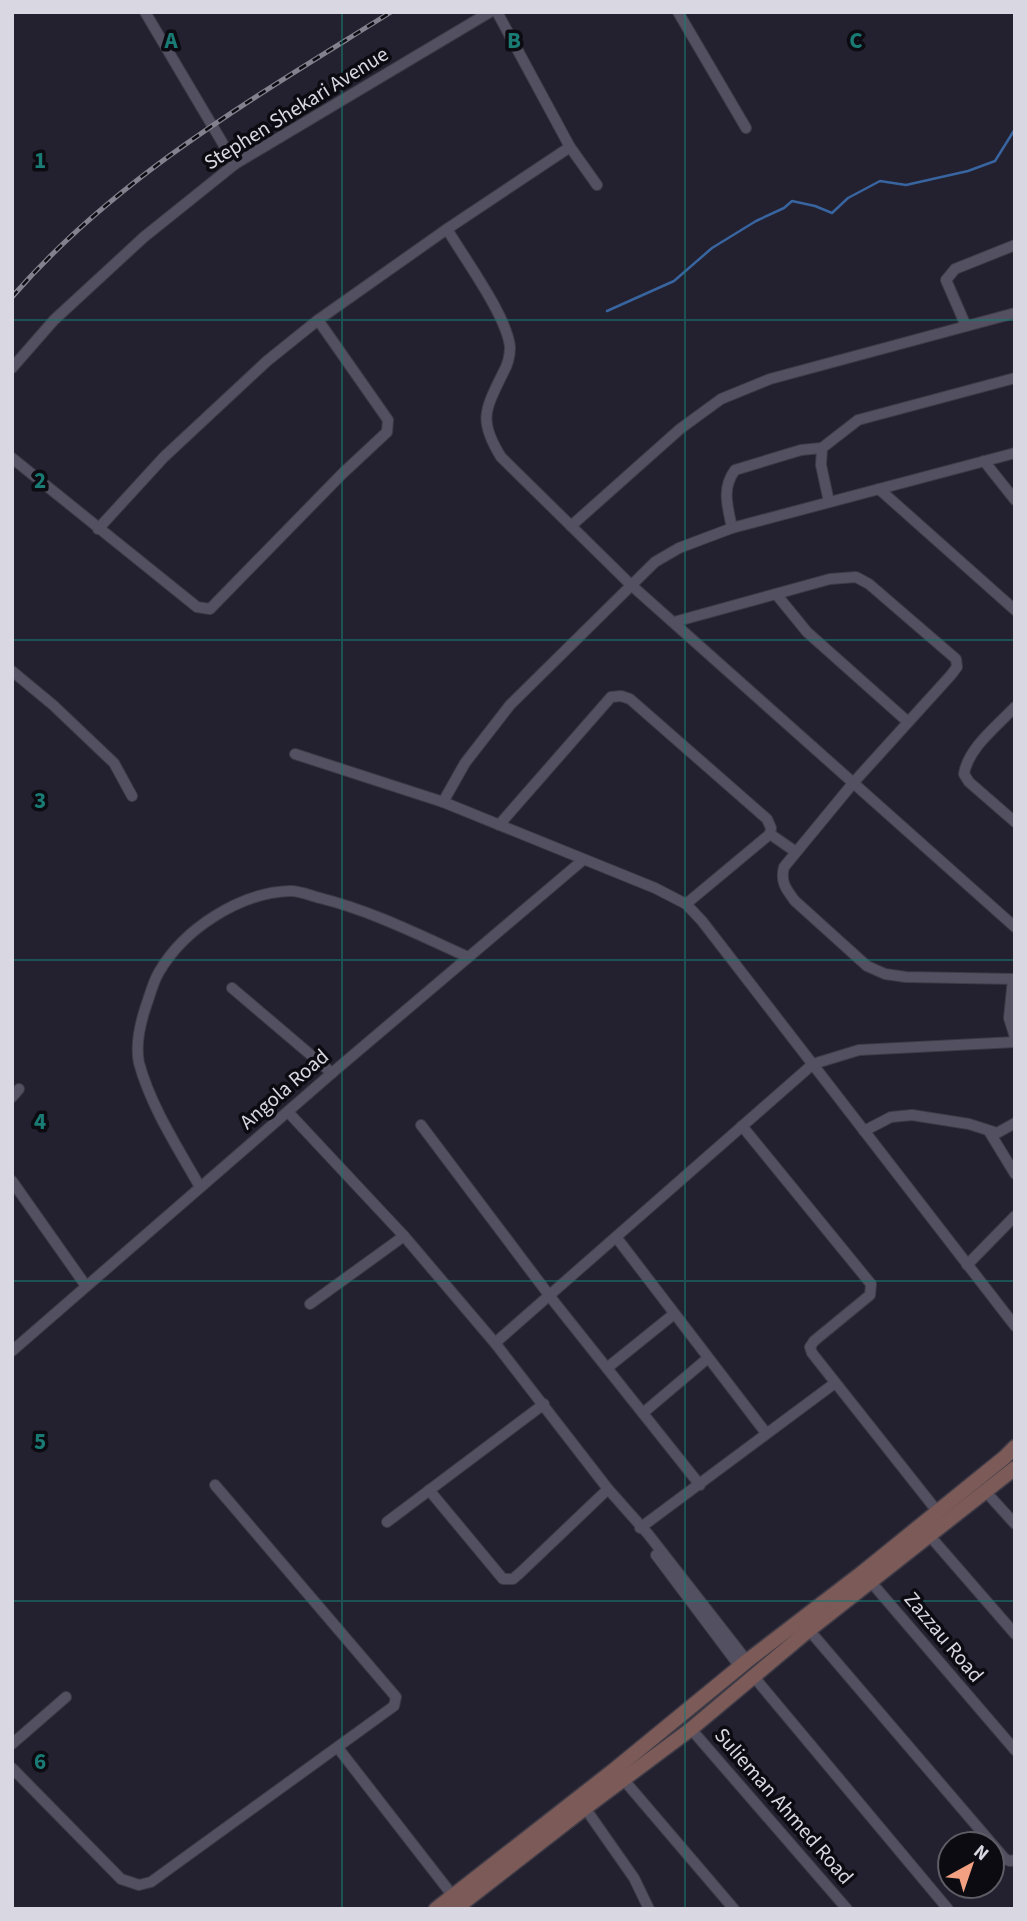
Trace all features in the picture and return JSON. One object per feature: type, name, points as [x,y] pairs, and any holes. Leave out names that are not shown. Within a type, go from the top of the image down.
[{"type":"street","points":[[145,12],[236,164]]},
{"type":"street","name":"Stephen Shekari Avenue","points":[[12,368],[54,320],[134,246],[236,164],[490,12]]},
{"type":"street","points":[[497,12],[570,147],[597,185]]},
{"type":"street","points":[[678,12],[746,128]]},
{"type":"street","points":[[98,529],[164,457],[267,361],[318,320],[570,147]]},
{"type":"street","points":[[447,229],[504,324],[510,349],[506,368],[485,417],[488,436],[501,457],[630,584],[1015,927]]},
{"type":"street","points":[[966,326],[946,280],[955,269],[1015,245]]},
{"type":"street","points":[[571,526],[680,429],[721,399],[770,379],[1015,313]]},
{"type":"street","points":[[12,458],[197,607],[209,609],[387,432],[388,420],[318,320]]},
{"type":"street","points":[[733,528],[725,495],[729,478],[735,470],[801,450],[822,449],[858,420],[1015,378]]},
{"type":"street","points":[[822,449],[821,465],[829,502]]},
{"type":"street","points":[[443,802],[465,763],[510,705],[655,562],[679,548],[733,528],[1015,453]]},
{"type":"street","points":[[984,461],[1015,500]]},
{"type":"street","points":[[879,489],[1015,610]]},
{"type":"street","points":[[495,1343],[813,1064],[859,1050],[1015,1039],[1009,1018],[1014,979],[906,977],[884,974],[867,965],[795,901],[781,877],[784,867],[854,782],[951,676],[957,667],[956,659],[869,584],[856,577],[830,579],[674,622]]},
{"type":"street","points":[[776,594],[807,632],[908,722]]},
{"type":"street","points":[[12,671],[53,705],[114,763],[132,796]]},
{"type":"street","points":[[499,825],[611,697],[621,695],[630,699],[767,819],[771,828],[770,834],[685,904]]},
{"type":"street","points":[[1015,707],[975,751],[966,764],[964,774],[969,782],[1015,822]]},
{"type":"street","points":[[295,754],[443,802],[655,888],[685,904],[702,921],[1015,1326]]},
{"type":"street","points":[[770,834],[796,852]]},
{"type":"street","name":"Angola Road","points":[[12,1351],[332,1073],[583,860]]},
{"type":"street","points":[[200,1187],[162,1119],[139,1064],[137,1044],[143,1015],[157,975],[170,955],[192,933],[209,920],[251,898],[291,891],[336,902],[379,917],[468,957]]},
{"type":"street","points":[[232,988],[332,1073]]},
{"type":"street","points":[[288,1112],[404,1236],[495,1343],[608,1489],[648,1534],[744,1664]]},
{"type":"street","points":[[864,1131],[891,1118],[912,1115],[969,1124],[990,1133],[1003,1131],[1015,1123]]},
{"type":"street","points":[[421,1125],[550,1295],[700,1485]]},
{"type":"street","points":[[742,1126],[872,1284],[870,1295],[810,1346],[812,1353],[937,1511]]},
{"type":"street","points":[[990,1133],[1015,1174]]},
{"type":"street","points":[[12,1181],[86,1286]]},
{"type":"street","points":[[967,1265],[1015,1216]]},
{"type":"street","points":[[310,1304],[404,1236]]},
{"type":"street","points":[[615,1237],[766,1433]]},
{"type":"street","points":[[607,1368],[674,1314]]},
{"type":"street","points":[[643,1413],[708,1358]]},
{"type":"street","points":[[640,1528],[835,1382]]},
{"type":"street","points":[[387,1522],[544,1404]]},
{"type":"street","points":[[436,1909],[454,1902],[623,1779],[650,1750],[744,1664],[863,1572],[1015,1447]]},
{"type":"street","points":[[454,1902],[650,1750],[691,1729],[809,1630],[1015,1468]]},
{"type":"street","points":[[12,1768],[121,1879],[139,1885],[151,1882],[338,1748],[397,1702],[215,1485]]},
{"type":"street","points":[[429,1490],[502,1580],[513,1579],[522,1572],[608,1489]]},
{"type":"street","points":[[986,1492],[1015,1524]]},
{"type":"street","points":[[929,1535],[1015,1634]]},
{"type":"street","name":"Zazzau Road","points":[[872,1582],[1015,1750]]},
{"type":"street","points":[[809,1630],[1005,1858],[1015,1860]]},
{"type":"street","points":[[754,1676],[948,1909]]},
{"type":"street","points":[[12,1744],[66,1697]]},
{"type":"street","name":"Sulieman Ahmed Road","points":[[691,1729],[847,1909]]},
{"type":"street","points":[[338,1748],[454,1902]]},
{"type":"street","points":[[623,1779],[734,1909]]},
{"type":"street","points":[[585,1808],[634,1878],[649,1909]]},
{"type":"waterway","points":[[607,311],[674,281],[712,248],[792,201],[832,213],[848,198],[880,181],[906,185],[968,171],[995,161],[1015,129]]},
{"type":"railway","points":[[12,297],[53,253],[143,176],[240,107],[391,12]]}]
